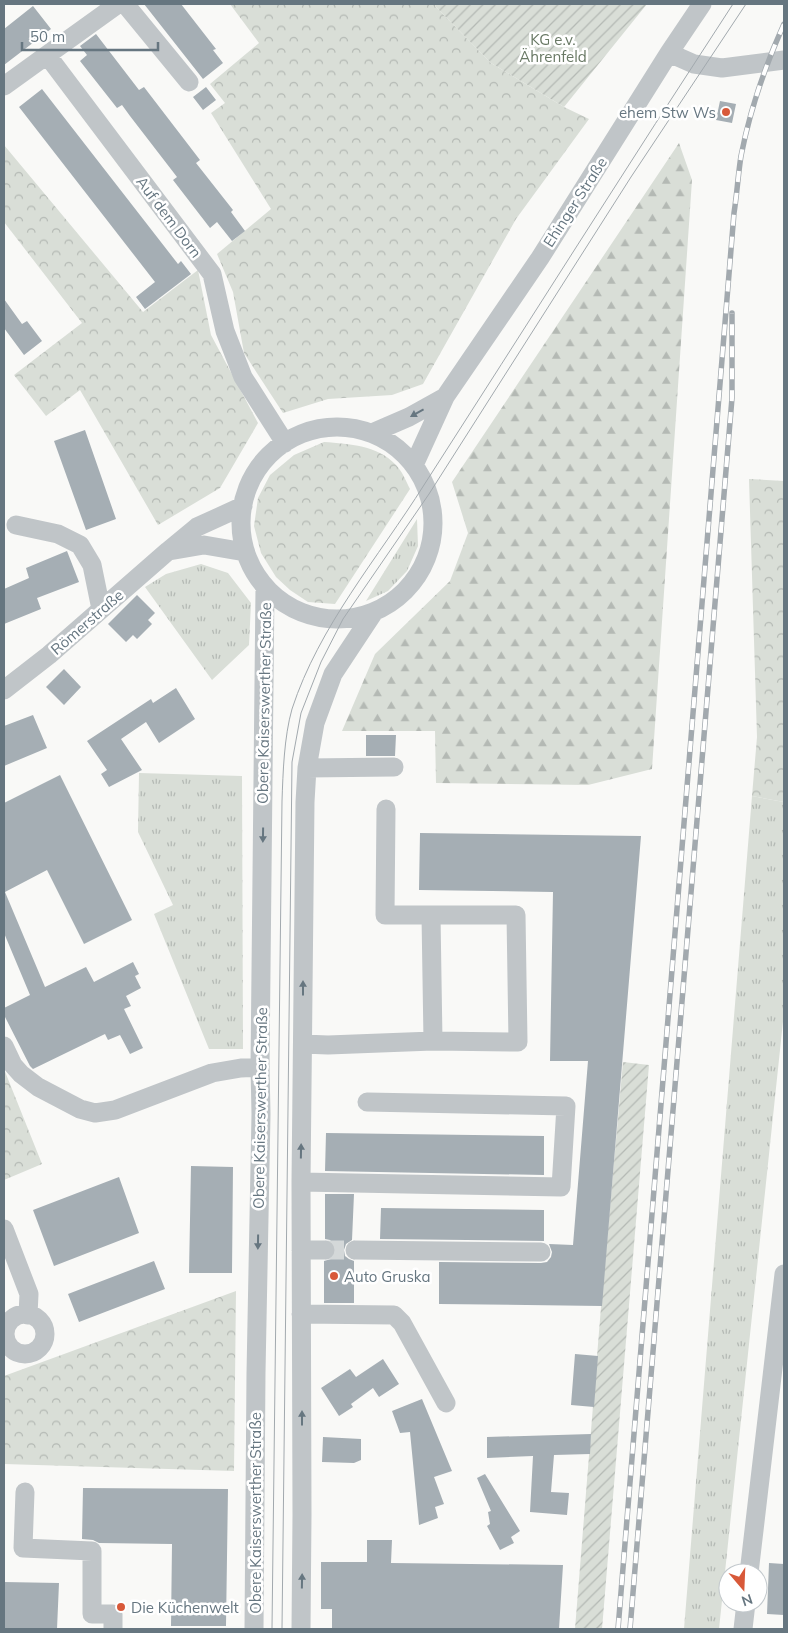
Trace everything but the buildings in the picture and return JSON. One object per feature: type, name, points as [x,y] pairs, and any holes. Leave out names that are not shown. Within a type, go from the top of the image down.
[{"type":"street","points":[[4,86],[118,4]]},
{"type":"street","points":[[125,4],[189,82]]},
{"type":"street","name":"Ehinger Straße","points":[[414,465],[445,397],[540,258],[668,53],[702,4]]},
{"type":"street","points":[[668,53],[694,64],[722,68],[784,60]]},
{"type":"street","name":"Auf dem Dorn","points":[[47,55],[212,274],[225,331],[243,377],[285,443]]},
{"type":"street","name":"Ehinger Straße","points":[[372,433],[409,417],[445,397]]},
{"type":"street","points":[[345,428],[372,433],[395,446],[414,465],[425,484],[429,494],[434,522],[430,550],[418,576],[398,597],[374,612],[343,619],[308,615],[285,604],[265,587],[254,570],[246,552],[241,529],[243,506],[251,481],[266,459],[285,443],[301,434],[318,429],[345,428]]},
{"type":"street","name":"Römerstraße","points":[[4,690],[49,655],[198,527],[243,506]]},
{"type":"street","points":[[16,525],[58,534],[80,545],[92,564],[101,610]]},
{"type":"street","points":[[168,551],[204,545],[246,552]]},
{"type":"street","name":"Obere Kaiserswerther Straße","points":[[254,1629],[261,1114],[265,587]]},
{"type":"street","points":[[301,1629],[301,1182],[305,802],[307,768],[314,723],[333,674],[374,612]]},
{"type":"street","points":[[307,768],[394,767]]},
{"type":"street","points":[[303,1044],[328,1045],[433,1041],[518,1042],[516,915],[385,915],[386,809]]},
{"type":"street","points":[[432,915],[433,1041]]},
{"type":"street","points":[[4,1046],[13,1065],[38,1087],[80,1109],[95,1113],[115,1110],[212,1073],[260,1067]]},
{"type":"street","points":[[301,1182],[561,1187],[566,1106],[367,1102]]},
{"type":"street","points":[[4,1229],[29,1294],[28,1314]]},
{"type":"street","points":[[301,1250],[324,1250]]},
{"type":"street","points":[[354,1250],[542,1252]]},
{"type":"street","points":[[750,1563],[783,1302],[784,1274]]},
{"type":"street","points":[[22,1314],[35,1316],[44,1326],[45,1333],[42,1346],[32,1354],[18,1354],[6,1347],[4,1333],[10,1321],[22,1314]]},
{"type":"street","points":[[301,1314],[394,1315],[402,1323],[446,1402]]},
{"type":"street","points":[[25,1492],[23,1548],[92,1551],[92,1614],[114,1614],[113,1629]]},
{"type":"street","points":[[743,1629],[745,1613]]},
{"type":"green space","points":[[230,4],[436,4],[435,6],[491,63],[564,107],[589,119],[516,219],[423,384],[392,395],[328,399],[283,413],[244,353],[233,292],[217,254],[271,209],[211,113],[225,103],[210,84],[259,43]]},
{"type":"green space","name":"KG e.v. Ährenfeld","points":[[436,4],[647,4],[564,107],[491,63],[435,6]]},
{"type":"green space","points":[[679,143],[692,180],[652,769],[588,785],[436,783],[435,731],[342,731],[375,654],[450,581],[468,533],[452,482]]},
{"type":"green space","points":[[4,145],[143,312],[198,270],[211,335],[258,423],[220,488],[158,525],[80,390],[46,416],[14,375],[82,323],[4,222]]},
{"type":"green space","points":[[324,442],[363,447],[380,453],[389,458],[398,467],[410,489],[335,604],[308,602],[290,590],[276,577],[261,553],[254,526],[258,498],[270,475],[294,455]]},
{"type":"green space","points":[[749,479],[784,481],[784,802],[752,796],[757,737]]},
{"type":"green space","points":[[417,519],[418,546],[407,571],[388,591],[366,601]]},
{"type":"green space","points":[[201,564],[228,573],[251,603],[249,645],[212,680],[145,587],[166,574]]},
{"type":"green space","points":[[139,773],[242,776],[243,1049],[209,1049],[154,914],[173,905],[138,832]]},
{"type":"green space","points":[[752,796],[784,802],[784,1012],[726,1563],[718,1563],[718,1613],[721,1613],[719,1629],[684,1629]]},
{"type":"green space","points":[[623,1062],[649,1065],[602,1629],[575,1629],[601,1307]]},
{"type":"green space","points":[[4,1069],[42,1164],[4,1180]]},
{"type":"green space","points":[[236,1291],[234,1471],[4,1464],[4,1376]]},
{"type":"tunnel","points":[[325,1250],[355,1250]]},
{"type":"tram line","points":[[272,1629],[282,801],[283,767],[292,709],[318,649],[351,593],[424,485],[733,4]]},
{"type":"tram line","points":[[282,1629],[292,762],[301,713],[321,662],[343,619],[429,494],[631,177],[746,4]]},
{"type":"railway","points":[[618,1629],[734,213],[741,156],[749,122],[764,72],[784,24]]},
{"type":"railway","points":[[630,1629],[732,398],[732,313]]},
{"type":"place","name":"ehem Stw Ws","points":[[726,112]]},
{"type":"place","name":"Auto Gruska","points":[[334,1276]]},
{"type":"place","name":"Die Küchenwelt","points":[[121,1607]]}]
